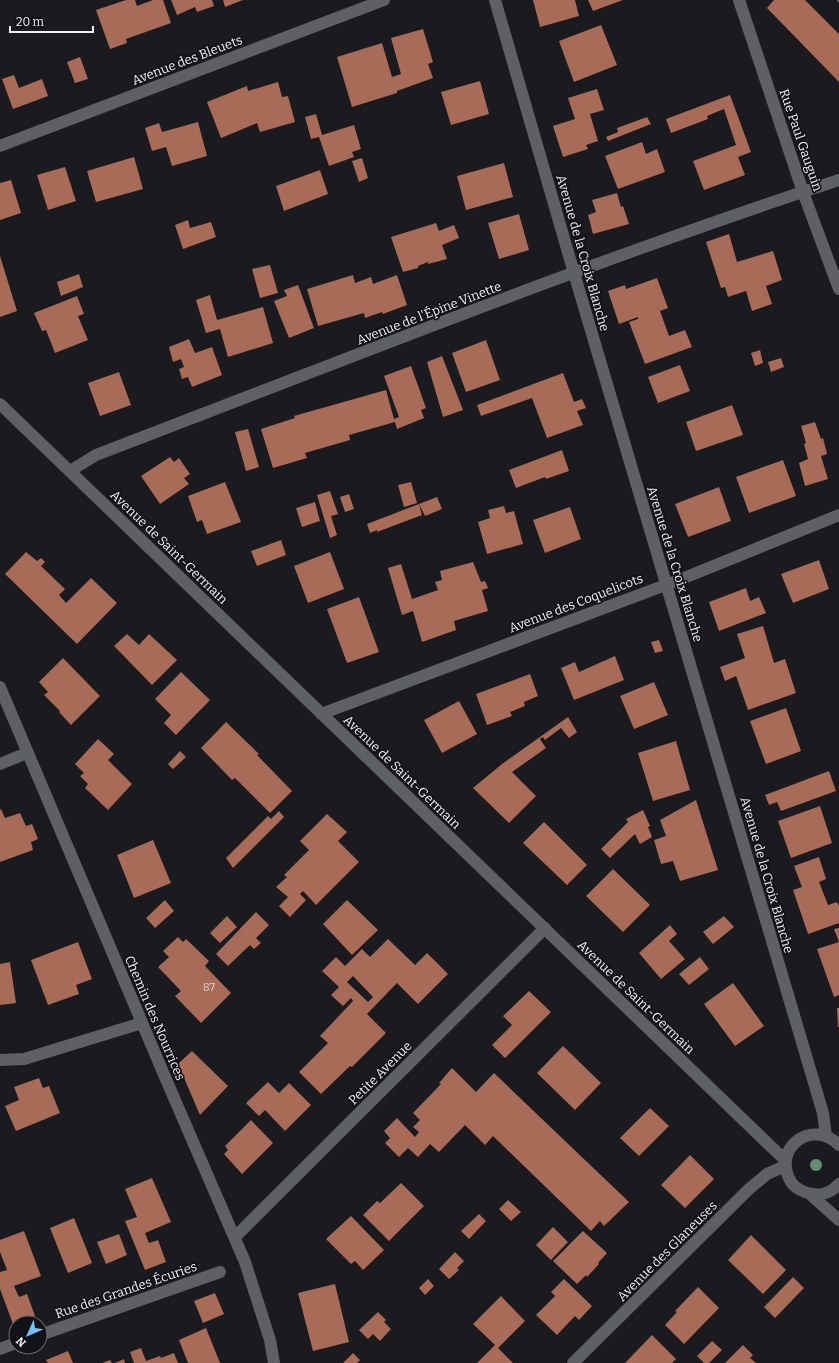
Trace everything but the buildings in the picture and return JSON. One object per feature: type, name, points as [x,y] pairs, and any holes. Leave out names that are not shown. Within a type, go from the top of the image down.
[{"type":"street","name":"Avenue des Bleuets","points":[[0,146],[384,0]]},
{"type":"street","name":"Avenue de la Croix Blanche","points":[[495,0],[574,273],[823,1112],[826,1136]]},
{"type":"street","name":"Rue Paul Gauguin","points":[[740,0],[803,192],[839,289]]},
{"type":"street","name":"Avenue de l'Épine Vinette","points":[[70,471],[96,454],[574,273],[770,202],[839,180]]},
{"type":"street","name":"Avenue de Saint-Germain","points":[[0,404],[545,928],[785,1164]]},
{"type":"street","name":"Avenue des Coquelicots","points":[[322,714],[666,584],[839,515]]},
{"type":"street","name":"Chemin des Nourrices","points":[[0,687],[142,1023],[235,1237],[245,1262],[270,1340],[274,1363]]},
{"type":"street","points":[[0,764],[27,753]]},
{"type":"street","name":"Petite Avenue","points":[[235,1237],[545,928]]},
{"type":"street","points":[[0,1060],[24,1059],[142,1023]]},
{"type":"street","points":[[839,1145],[834,1140],[826,1136],[818,1134],[808,1135],[800,1138],[793,1144],[788,1152],[785,1164],[788,1176],[793,1184],[801,1191],[819,1195],[836,1188],[839,1184]]},
{"type":"street","name":"Avenue des Glaneuses","points":[[573,1363],[749,1189],[767,1174],[785,1164]]},
{"type":"street","points":[[810,1194],[839,1220]]},
{"type":"street","name":"Rue des Grandes Écuries","points":[[48,1332],[220,1272]]}]
